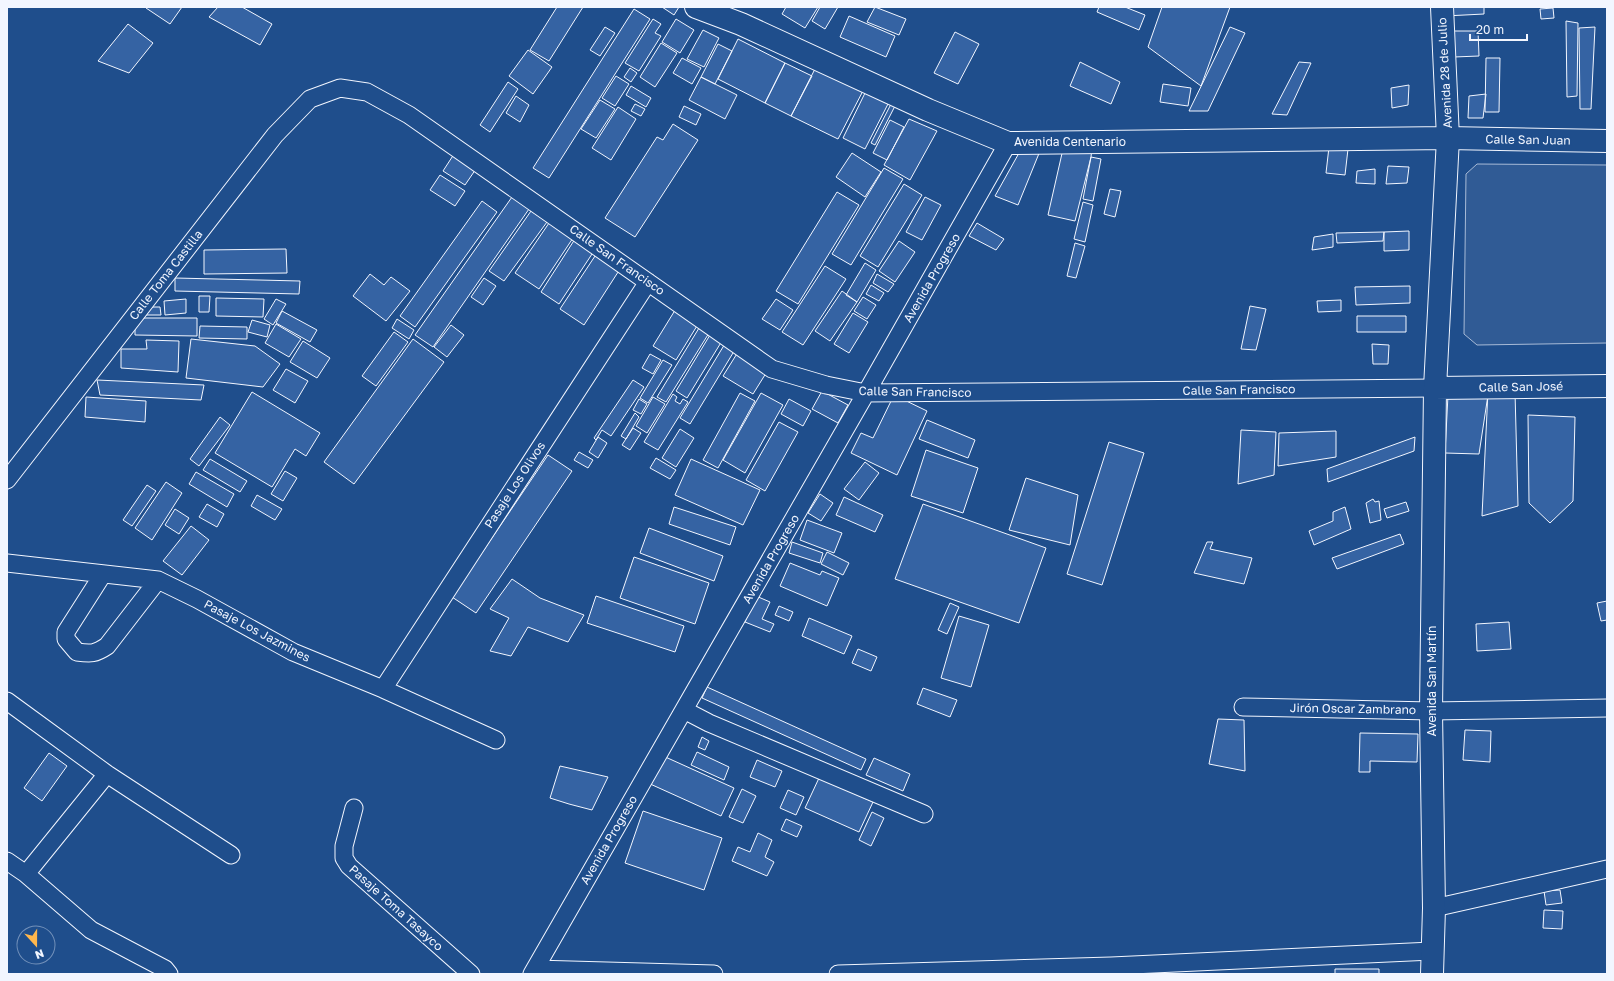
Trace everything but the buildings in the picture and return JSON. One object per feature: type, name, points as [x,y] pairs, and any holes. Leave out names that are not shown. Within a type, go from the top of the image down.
[{"type":"main road","name":"Avenida Centenario","points":[[696,7],[741,24],[928,110],[1008,143],[1448,138]]},
{"type":"main road","name":"Avenida 28 de Julio","points":[[1435,388],[1448,138],[1442,7]]},
{"type":"main road","name":"Calle San Juan","points":[[1448,138],[1607,142]]},
{"type":"main road","name":"Calle San José","points":[[1435,388],[1607,386]]},
{"type":"main road","name":"Avenida San Martín","points":[[1432,974],[1434,908],[1431,711],[1435,388]]},
{"type":"street","name":"Calle San Francisco","points":[[340,88],[367,92],[409,115],[772,369],[826,385],[866,394],[1435,388]]},
{"type":"street","name":"Calle Toma Castilla","points":[[7,480],[275,134],[310,99],[340,88]]},
{"type":"street","name":"Avenida Progreso","points":[[534,971],[866,394],[1008,143]]},
{"type":"street","name":"Pasaje Los Olivos","points":[[383,689],[648,282]]},
{"type":"street","name":"Pasaje Los Jazmines","points":[[7,563],[158,580],[197,599],[293,652],[383,689],[496,740]]},
{"type":"street","points":[[103,574],[66,632],[66,639],[77,652],[91,654],[98,652],[107,646],[158,580]]},
{"type":"street","points":[[7,701],[107,774],[231,855]]},
{"type":"street","name":"Jirón Oscar Zambrano","points":[[1243,707],[1431,711],[1607,708]]},
{"type":"street","points":[[684,710],[709,723],[924,814]]},
{"type":"street","points":[[26,874],[107,774]]},
{"type":"street","name":"Pasaje Toma Tasayco","points":[[354,808],[344,846],[344,858],[349,866],[471,974]]},
{"type":"street","points":[[7,861],[26,874],[92,930],[165,969],[169,974]]},
{"type":"street","points":[[1434,908],[1607,869]]},
{"type":"street","points":[[838,974],[1111,970],[1432,951]]},
{"type":"street","points":[[534,971],[714,974]]},
{"type":"shaded area","points":[[1477,164],[1607,165],[1607,343],[1477,345],[1464,334],[1466,174]]}]
